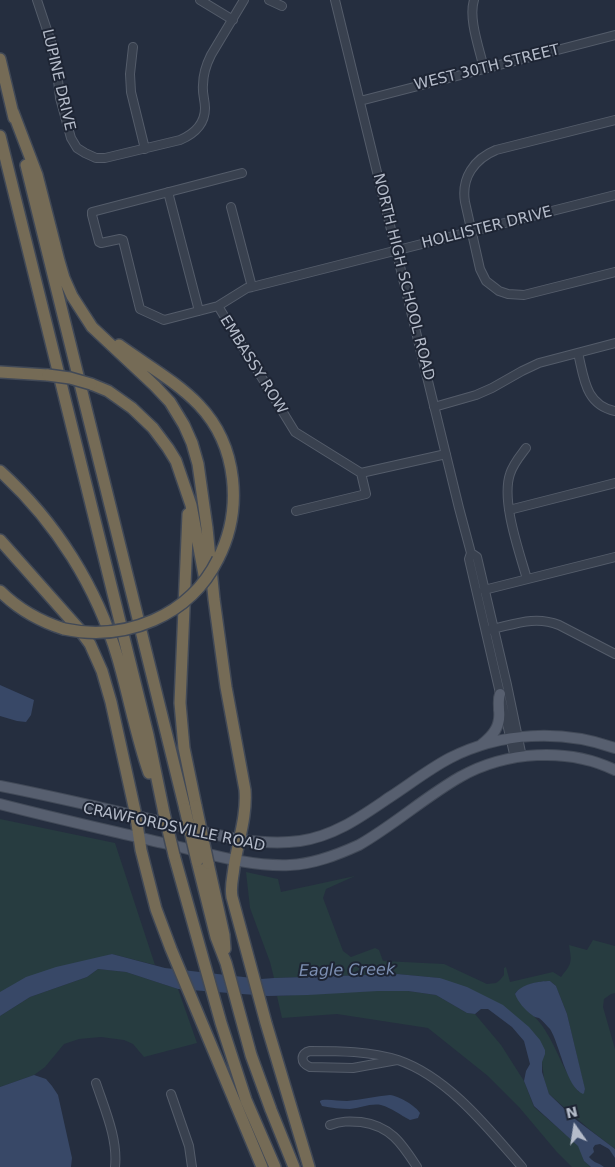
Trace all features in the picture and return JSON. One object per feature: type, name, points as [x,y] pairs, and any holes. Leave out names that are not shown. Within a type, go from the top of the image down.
[{"type":"highway","points":[[0,59],[190,807],[216,937],[226,963],[251,1055],[294,1167]]},
{"type":"highway","points":[[13,112],[37,175],[64,278],[72,296],[92,327],[170,402],[184,425],[198,464],[226,687],[246,800],[231,892],[266,1023],[309,1167]]},
{"type":"highway","points":[[0,136],[148,735],[174,855],[221,1023],[246,1100],[275,1167]]},
{"type":"highway","points":[[0,591],[30,616],[64,629],[108,633],[134,628],[174,610],[194,593],[208,577],[228,535],[234,498],[233,485],[230,465],[218,432],[203,410],[187,394],[118,344],[87,318]]},
{"type":"highway","points":[[0,372],[70,378],[108,391],[144,418],[160,436],[176,461],[191,505],[226,687]]},
{"type":"highway","points":[[0,471],[28,500],[60,538],[96,599],[115,650],[147,768],[164,813]]},
{"type":"highway","points":[[185,488],[188,527],[180,704],[190,807]]},
{"type":"highway","points":[[0,537],[13,554]]},
{"type":"highway","points":[[0,540],[79,629],[90,644],[102,671],[112,702],[136,816],[143,861],[156,909],[262,1167]]},
{"type":"main road","points":[[477,747],[491,737],[496,728],[500,718],[498,699],[500,694]]},
{"type":"main road","name":"CRAWFORDSVILLE ROAD","points":[[0,786],[224,837],[266,842],[290,842],[332,833],[358,819],[441,763],[477,747],[514,738],[547,735],[592,741],[615,748]]},
{"type":"main road","name":"CRAWFORDSVILLE ROAD","points":[[0,804],[236,859],[261,864],[289,865],[315,861],[338,854],[363,842],[460,777],[486,766],[519,757],[543,755],[565,756],[594,762],[615,770]]},
{"type":"street","name":"LUPINE DRIVE","points":[[37,0],[55,54],[60,98],[69,134],[79,149],[87,155],[100,158],[109,158],[145,149],[187,137],[195,132],[200,126],[205,110],[202,84],[205,68],[210,55],[233,20]]},
{"type":"street","points":[[200,0],[233,20],[244,0]]},
{"type":"street","points":[[269,0],[282,6]]},
{"type":"street","name":"NORTH HIGH SCHOOL ROAD","points":[[334,0],[471,553],[469,559],[507,685],[514,738]]},
{"type":"street","points":[[474,0],[473,20],[484,69]]},
{"type":"street","name":"WEST 30TH STREET","points":[[360,101],[615,35]]},
{"type":"street","points":[[133,47],[130,76],[131,92],[145,149]]},
{"type":"street","points":[[615,120],[496,150],[475,163],[464,188],[465,202],[478,265],[482,276],[493,288],[508,294],[524,295],[615,272]]},
{"type":"street","points":[[199,311],[168,192],[242,173]]},
{"type":"street","name":"EMBASSY ROW","points":[[168,192],[92,212],[99,242],[123,240],[140,309],[164,320],[218,306],[295,432],[361,473]]},
{"type":"street","name":"HOLLISTER DRIVE","points":[[218,306],[246,288],[615,195]]},
{"type":"street","points":[[231,207],[252,287]]},
{"type":"street","points":[[434,407],[476,395],[539,363],[615,343]]},
{"type":"street","points":[[578,353],[587,388],[591,396],[602,406],[615,411]]},
{"type":"street","points":[[526,448],[516,461],[510,474],[507,488],[509,510],[527,579]]},
{"type":"street","points":[[296,511],[366,494],[361,473],[446,454]]},
{"type":"street","points":[[509,510],[615,483]]},
{"type":"street","name":"NORTH HIGH SCHOOL ROAD","points":[[471,553],[476,557],[484,590],[500,694],[519,757]]},
{"type":"street","points":[[484,590],[615,557]]},
{"type":"street","points":[[489,630],[526,621],[551,622],[615,654]]},
{"type":"street","points":[[397,1060],[353,1068],[310,1067],[305,1065],[302,1060],[305,1052],[310,1050],[348,1051],[397,1060],[422,1071],[440,1083],[475,1114],[522,1167]]},
{"type":"street","points":[[96,1083],[115,1142],[115,1167]]},
{"type":"street","points":[[171,1094],[190,1149],[192,1167]]},
{"type":"street","points":[[330,1125],[341,1121],[348,1121],[367,1123],[383,1128],[400,1141],[417,1167]]},
{"type":"green space","points":[[0,819],[115,843],[155,965],[112,954],[0,993]]},
{"type":"green space","points":[[246,872],[278,879],[281,892],[355,876],[326,889],[323,898],[343,951],[351,957],[375,948],[379,950],[383,961],[444,964],[487,984],[496,983],[500,980],[504,975],[504,968],[506,967],[510,982],[553,972],[561,977],[570,962],[569,945],[587,950],[593,940],[615,946],[615,993],[604,999],[603,1007],[615,1049],[615,1149],[549,1094],[535,1034],[440,978],[397,974],[274,978],[250,908]],"holes":[[[550,981],[556,986],[567,1014],[585,1091],[579,1092],[569,1077],[542,1025],[515,994],[521,988],[536,983]]]},
{"type":"green space","points":[[98,969],[126,972],[178,989],[197,1043],[144,1057],[133,1044],[124,1040],[101,1037],[79,1039],[64,1044],[45,1067],[34,1075],[0,1087],[0,1016],[30,997],[87,977]]},
{"type":"green space","points":[[364,991],[408,991],[436,995],[467,1013],[475,1014],[501,1045],[524,1081],[534,1107],[580,1147],[584,1161],[591,1167],[572,1167],[519,1107],[488,1076],[428,1028],[337,1014],[282,1018],[277,996]]},
{"type":"water","points":[[0,685],[34,700],[31,715],[26,722],[0,716]]},
{"type":"water","name":"Eagle Creek","points":[[112,954],[165,968],[261,979],[397,974],[440,978],[467,987],[503,1005],[529,1027],[540,1040],[545,1050],[542,1072],[549,1094],[575,1119],[615,1149],[615,1158],[609,1149],[600,1144],[595,1145],[593,1148],[594,1152],[589,1157],[604,1167],[591,1167],[584,1161],[578,1146],[534,1106],[524,1081],[530,1064],[524,1041],[512,1027],[488,1009],[481,1009],[475,1014],[467,1013],[436,995],[408,991],[378,991],[268,996],[178,989],[126,972],[98,969],[87,977],[30,997],[0,1016],[0,992],[26,977],[56,967]]},
{"type":"water","points":[[550,981],[556,986],[567,1014],[585,1089],[583,1094],[572,1083],[550,1029],[539,1018],[524,1008],[515,994],[526,985]]},
{"type":"water","points":[[34,1075],[46,1079],[58,1095],[72,1158],[71,1167],[0,1167],[0,1087]]},
{"type":"water","points":[[390,1095],[402,1099],[415,1107],[420,1113],[418,1118],[410,1120],[381,1105],[343,1109],[322,1106],[320,1102],[322,1100],[347,1101]]}]
